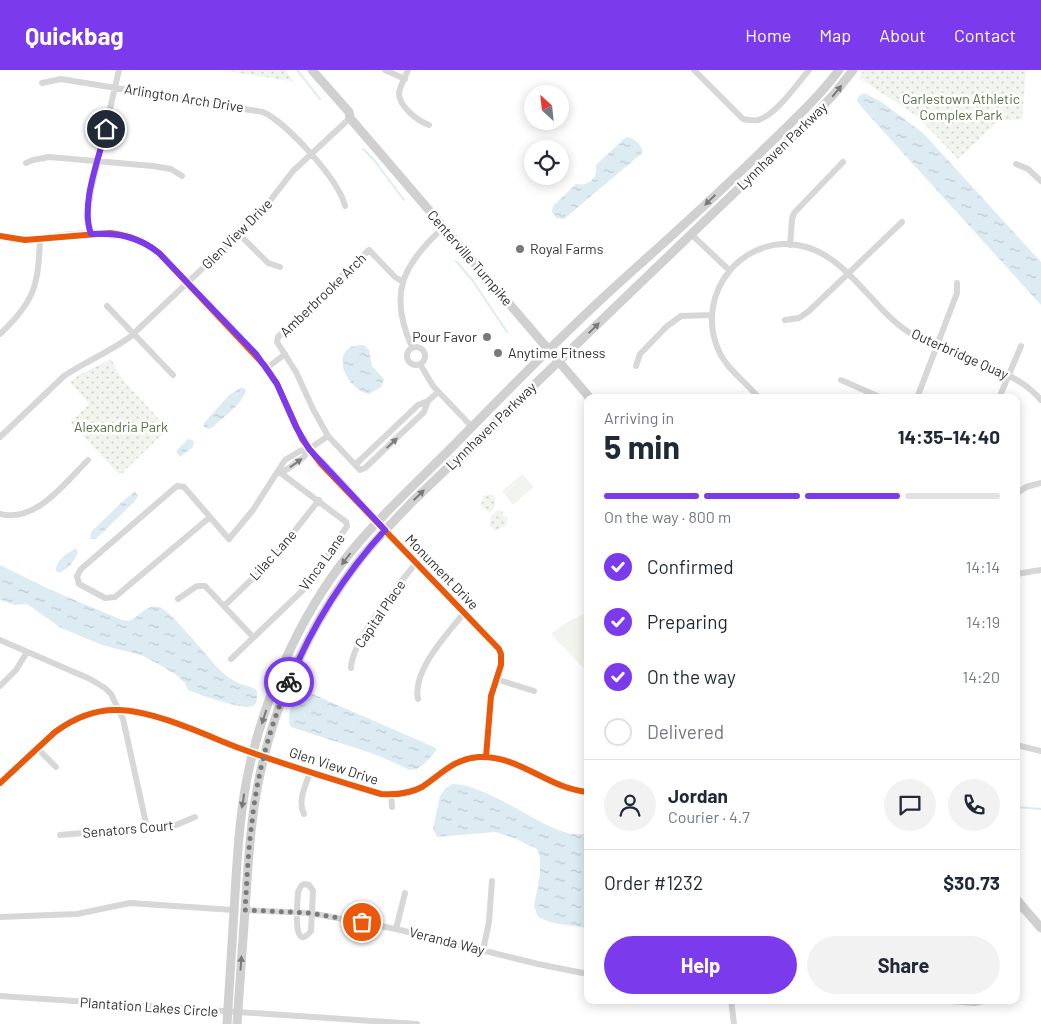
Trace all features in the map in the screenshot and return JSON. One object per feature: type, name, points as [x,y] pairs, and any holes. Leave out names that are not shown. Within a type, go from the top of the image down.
[{"type":"main road","name":"Centerville Turnpike","points":[[304,70],[343,114],[350,118],[587,394]]},
{"type":"main road","name":"Centerville Turnpike","points":[[312,70],[349,112],[350,118]]},
{"type":"main road","name":"Lynnhaven Parkway","points":[[227,1024],[237,858],[243,798],[253,753],[268,706],[279,675],[305,621],[344,562],[378,522],[549,350],[788,126],[822,91],[839,70]]},
{"type":"main road","name":"Lynnhaven Parkway","points":[[237,1024],[249,856],[255,800],[264,757],[285,690],[313,631],[348,575],[385,530],[412,502],[821,110],[853,70]]},
{"type":"main road","points":[[1020,904],[1041,928]]},
{"type":"street","points":[[91,234],[88,226],[87,210],[119,70]]},
{"type":"street","points":[[385,70],[404,79]]},
{"type":"street","points":[[408,70],[399,94],[402,102],[418,119],[429,125]]},
{"type":"street","points":[[694,70],[742,119],[753,121],[760,120],[779,106],[809,70]]},
{"type":"street","name":"Arlington Arch Drive","points":[[42,83],[61,79],[263,112],[285,126],[310,154],[340,192],[345,206]]},
{"type":"street","name":"Glen View Drive","points":[[0,437],[64,376],[117,346],[134,334],[259,215],[293,170],[350,118]]},
{"type":"street","points":[[26,163],[48,157],[98,161],[172,168],[182,176]]},
{"type":"street","points":[[790,245],[794,213],[843,162]]},
{"type":"street","points":[[1016,164],[1028,170],[1041,181]]},
{"type":"street","points":[[785,320],[794,320],[802,316],[902,222]]},
{"type":"street","points":[[412,347],[401,317],[403,282],[419,251],[444,227]]},
{"type":"street","name":"Monument Drive","points":[[0,236],[15,240],[110,233],[122,234],[142,241],[159,253],[256,354],[277,384],[296,427],[309,449],[498,649],[502,660],[489,710],[486,757]]},
{"type":"street","points":[[239,234],[268,263],[280,267]]},
{"type":"street","points":[[691,234],[729,270],[716,294],[712,316],[714,338],[722,357],[734,373],[755,394]]},
{"type":"street","points":[[0,334],[23,310],[34,288],[39,270],[40,239]]},
{"type":"street","name":"Outerbridge Quay","points":[[729,270],[744,258],[771,246],[790,245],[819,252],[831,259],[848,274],[898,324],[937,346],[1009,375],[1030,389],[1041,400]]},
{"type":"street","name":"Amberbrooke Arch","points":[[403,282],[395,277],[369,250],[278,337],[278,344],[296,372],[328,436],[355,465],[418,405],[428,401],[438,392]]},
{"type":"street","points":[[918,394],[957,293],[957,283]]},
{"type":"street","points":[[107,306],[173,375]]},
{"type":"street","points":[[636,366],[637,360],[644,350],[676,318],[686,315],[712,316]]},
{"type":"street","points":[[1002,394],[1021,346]]},
{"type":"street","points":[[412,347],[419,347],[424,352],[424,359],[420,364],[412,364],[408,360],[407,352],[412,347]]},
{"type":"street","name":"Amberbrooke Arch","points":[[267,368],[285,354]]},
{"type":"street","points":[[420,364],[438,392],[472,427]]},
{"type":"street","points":[[841,380],[873,394]]},
{"type":"street","points":[[210,516],[115,597],[105,598],[79,584],[77,576],[80,569],[177,486],[184,487],[210,516],[229,539],[253,510],[285,460],[300,451],[309,449],[328,436]]},
{"type":"street","points":[[0,514],[18,516],[37,508],[88,460]]},
{"type":"street","name":"Vinca Lane","points":[[231,659],[302,591],[314,577],[347,526],[346,522],[319,500],[278,471]]},
{"type":"street","points":[[1020,491],[1026,487],[1041,483]]},
{"type":"street","name":"Lilac Lane","points":[[224,606],[270,562],[319,500]]},
{"type":"street","name":"Capital Place","points":[[351,668],[352,655],[371,624],[416,563]]},
{"type":"street","points":[[1020,573],[1041,570]]},
{"type":"street","points":[[178,599],[197,586],[207,588],[254,637]]},
{"type":"street","points":[[418,699],[417,687],[424,668],[464,613]]},
{"type":"street","points":[[0,640],[98,683],[111,694],[120,710],[147,828]]},
{"type":"street","points":[[0,686],[16,670],[27,652]]},
{"type":"street","points":[[496,679],[534,691]]},
{"type":"street","name":"Glen View Drive","points":[[0,783],[55,732],[76,719],[97,712],[120,710],[151,716],[264,757],[381,794],[402,794],[420,788],[448,767],[458,762],[486,757],[506,760],[565,788],[584,791]]},
{"type":"street","points":[[1020,747],[1041,752]]},
{"type":"street","points":[[37,748],[56,767]]},
{"type":"street","points":[[304,814],[301,801],[310,772]]},
{"type":"street","points":[[391,795],[392,807]]},
{"type":"street","name":"Senators Court","points":[[60,835],[176,825],[195,817]]},
{"type":"street","points":[[483,950],[489,922],[492,881]]},
{"type":"street","points":[[304,884],[309,885],[313,891],[312,914],[311,931],[308,935],[300,935],[297,929],[298,892],[304,884]]},
{"type":"street","points":[[396,928],[405,892]]},
{"type":"street","points":[[0,917],[77,914],[130,903],[234,910]]},
{"type":"street","name":"Veranda Way","points":[[245,910],[312,914],[396,928],[538,964],[584,973]]},
{"type":"street","name":"Plantation Lakes Circle","points":[[0,996],[417,1024]]},
{"type":"street","points":[[732,1004],[734,1024]]},
{"type":"green space","points":[[222,70],[285,70],[294,82]]},
{"type":"green space","name":"Carlestown Athletic Complex Park","points":[[864,70],[1026,70],[1022,119],[998,121],[958,159],[917,116],[859,78]]},
{"type":"green space","name":"Alexandria Park","points":[[111,359],[122,379],[168,429],[120,475],[71,423],[89,404],[70,382],[77,376]]},
{"type":"green space","points":[[522,474],[534,487],[513,505],[502,491]]},
{"type":"green space","points":[[492,494],[495,497],[495,507],[490,512],[485,510],[480,504],[483,501],[483,496]]},
{"type":"green space","points":[[498,510],[502,511],[504,517],[507,517],[507,525],[495,531],[490,526],[491,516]]},
{"type":"green space","points":[[584,614],[584,669],[551,634],[567,622]]},
{"type":"water","points":[[864,93],[880,101],[923,133],[1041,262],[1041,305],[864,110],[857,101],[859,96]]},
{"type":"water","points":[[626,137],[632,138],[638,143],[643,151],[641,154],[564,219],[556,218],[552,212],[553,206],[576,184],[589,183],[596,174],[596,165]]},
{"type":"water","points":[[364,345],[369,350],[372,366],[384,379],[381,387],[369,394],[360,391],[353,385],[343,368],[345,352],[352,347]]},
{"type":"water","points":[[240,388],[246,390],[241,401],[212,428],[204,427],[204,423],[228,396]]},
{"type":"water","points":[[188,439],[194,442],[193,447],[180,457],[176,451]]},
{"type":"water","points":[[135,491],[138,496],[134,502],[96,539],[91,539],[92,531]]},
{"type":"water","points":[[76,549],[78,552],[71,564],[59,573],[56,571],[57,564],[62,558]]},
{"type":"water","points":[[0,565],[51,590],[122,620],[129,621],[150,607],[159,607],[179,624],[225,674],[236,682],[257,691],[256,703],[248,707],[241,706],[188,690],[185,683],[175,674],[141,655],[102,645],[61,628],[27,604],[15,605],[0,600]]},
{"type":"water","points":[[303,692],[310,693],[436,748],[436,751],[417,769],[410,770],[377,755],[291,727],[289,718],[291,708],[296,698]]},
{"type":"water","points":[[453,784],[480,790],[551,827],[573,834],[584,834],[584,928],[553,923],[538,917],[534,906],[540,874],[540,857],[537,849],[514,838],[495,832],[437,837],[433,829],[440,796],[446,788]]},
{"type":"waterway","points":[[297,70],[320,99]]},
{"type":"waterway","points":[[363,149],[374,160],[404,200]]},
{"type":"waterway","points":[[456,261],[473,281],[507,332]]},
{"type":"waterway","points":[[1020,807],[1041,809]]},
{"type":"cycle path","points":[[0,236],[25,240],[110,233],[124,235],[142,242],[159,253],[265,366],[277,384],[302,439],[321,464],[499,649],[501,665],[491,696],[486,757]]},
{"type":"cycle path","points":[[0,783],[62,727],[93,713],[119,710],[133,711],[180,724],[239,748],[381,794],[402,794],[412,791],[422,787],[455,764],[470,758],[479,757],[507,761],[560,785],[584,791]]},
{"type":"way so far","points":[[289,682],[271,731],[259,779],[252,823],[245,910],[310,913],[362,922]]},
{"type":"place","name":"Royal Farms","points":[[520,249]]},
{"type":"place","name":"Pour Favor","points":[[487,337]]},
{"type":"place","name":"Anytime Fitness","points":[[498,353]]},
{"type":"route","points":[[106,129],[87,210],[88,226],[91,234],[122,234],[142,241],[159,253],[256,354],[277,384],[296,427],[309,449],[321,464],[385,530],[354,566],[324,612],[303,650],[289,682]]}]
